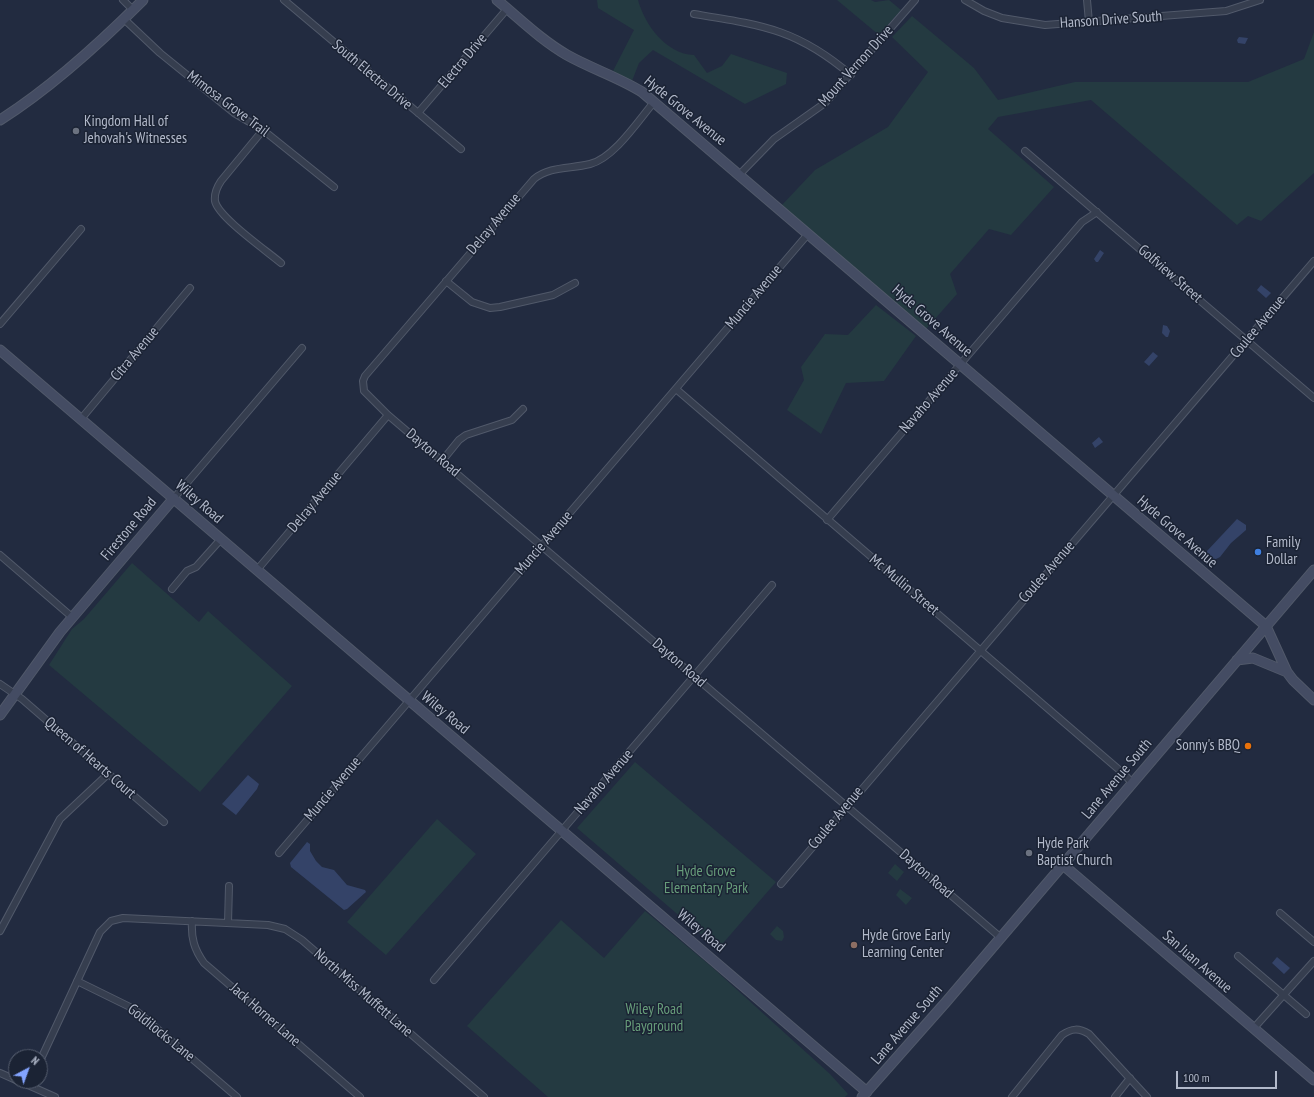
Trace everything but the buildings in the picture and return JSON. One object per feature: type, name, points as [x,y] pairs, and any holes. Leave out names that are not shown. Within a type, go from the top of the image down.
[{"type":"street","points":[[123,0],[133,10]]},
{"type":"street","points":[[0,120],[32,97],[77,61],[143,0]]},
{"type":"street","name":"South Electra Drive","points":[[284,0],[461,149]]},
{"type":"street","name":"Hyde Grove Avenue","points":[[497,0],[532,30],[567,55],[629,84],[654,102],[740,175],[1266,626],[1287,672],[1293,680],[1314,700]]},
{"type":"street","name":"Mount Vernon Drive","points":[[740,175],[774,140],[825,104],[915,0]]},
{"type":"street","name":"Hanson Drive South","points":[[965,0],[984,11],[1018,22],[1045,25],[1226,11],[1260,0]]},
{"type":"street","points":[[1087,0],[1089,22]]},
{"type":"street","name":"Electra Drive","points":[[418,113],[507,9]]},
{"type":"street","points":[[694,14],[749,23],[786,33],[821,51],[851,75]]},
{"type":"street","name":"Mimosa Grove Trail","points":[[124,19],[160,53],[234,113],[264,130],[334,187]]},
{"type":"street","name":"Delray Avenue","points":[[362,386],[365,376],[534,179],[546,171],[590,164],[606,156],[654,102]]},
{"type":"street","points":[[264,130],[221,181],[216,189],[215,202],[222,214],[281,263]]},
{"type":"street","name":"Golfview Street","points":[[1025,151],[1314,398]]},
{"type":"street","name":"Navaho Avenue","points":[[827,520],[1082,222],[1097,212]]},
{"type":"street","points":[[0,324],[81,229]]},
{"type":"street","name":"Muncie Avenue","points":[[279,853],[808,234]]},
{"type":"street","name":"Coulee Avenue","points":[[781,884],[1314,261]]},
{"type":"street","points":[[446,280],[472,302],[490,308],[553,295],[575,283]]},
{"type":"street","name":"Citra Avenue","points":[[81,419],[190,288]]},
{"type":"street","name":"Firestone Road","points":[[0,715],[72,617],[302,348]]},
{"type":"street","name":"Wiley Road","points":[[0,350],[562,831],[867,1095]]},
{"type":"street","name":"Dayton Road","points":[[362,386],[367,396],[388,415],[1000,938]]},
{"type":"street","name":"Mc Mullin Street","points":[[676,389],[1124,774],[1132,783]]},
{"type":"street","points":[[442,461],[459,440],[466,435],[512,420],[523,409]]},
{"type":"street","name":"Delray Avenue","points":[[257,570],[388,415]]},
{"type":"street","points":[[172,589],[187,571],[196,567],[221,539]]},
{"type":"street","points":[[0,555],[72,617]]},
{"type":"street","name":"Lane Avenue South","points":[[867,1095],[1062,864],[1314,570]]},
{"type":"street","name":"Navaho Avenue","points":[[434,980],[772,585]]},
{"type":"street","points":[[1237,660],[1253,658],[1287,672]]},
{"type":"street","name":"Queen of Hearts Court","points":[[0,684],[14,696],[22,699],[164,822]]},
{"type":"street","points":[[0,931],[60,819],[108,774]]},
{"type":"street","name":"San Juan Avenue","points":[[1062,864],[1314,1080]]},
{"type":"street","points":[[228,923],[229,886]]},
{"type":"street","points":[[1280,913],[1314,942]]},
{"type":"street","name":"North Miss Muffett Lane","points":[[46,1049],[100,932],[111,921],[123,918],[278,927],[294,934],[484,1097]]},
{"type":"street","name":"Jack Horner Lane","points":[[192,921],[191,934],[194,946],[204,963],[360,1097]]},
{"type":"street","points":[[1238,956],[1306,1014]]},
{"type":"street","points":[[1253,1029],[1314,961]]},
{"type":"street","name":"Goldilocks Lane","points":[[77,981],[134,1009],[237,1097]]},
{"type":"street","points":[[1012,1097],[1062,1034],[1068,1030],[1075,1029],[1082,1030],[1089,1034],[1147,1097]]},
{"type":"street","points":[[1115,1097],[1130,1078]]},
{"type":"street","points":[[41,1089],[55,1097]]},
{"type":"green space","points":[[597,0],[638,0],[641,10],[651,28],[658,36],[674,50],[694,55],[707,73],[722,66],[731,54],[787,73],[786,84],[745,104],[653,50],[639,63],[632,81],[613,71],[634,30],[598,8]]},
{"type":"green space","points":[[837,0],[871,0],[875,2],[889,0],[901,10],[879,35]]},
{"type":"green space","points":[[912,16],[974,68],[998,100],[1075,82],[1248,82],[1304,59],[1314,32],[1314,173],[1261,221],[1248,216],[1237,225],[1091,100],[998,117],[988,129],[1054,187],[1011,235],[989,229],[950,274],[957,294],[926,329],[781,206],[815,170],[888,127],[928,72],[892,37]]},
{"type":"green space","points":[[876,305],[916,336],[884,381],[846,383],[821,434],[787,410],[804,380],[801,367],[825,334],[848,335]]},
{"type":"green space","points":[[132,563],[199,622],[208,611],[292,686],[200,792],[49,665],[72,629],[84,619]]},
{"type":"green space","name":"Hyde Grove Elementary Park","points":[[635,762],[776,882],[718,949],[577,828]]},
{"type":"green space","points":[[437,819],[476,854],[386,955],[347,922]]},
{"type":"green space","points":[[895,864],[904,872],[897,881],[888,873]]},
{"type":"green space","points":[[900,889],[912,898],[906,905],[896,895]]},
{"type":"green space","name":"Wiley Road Playground","points":[[645,911],[713,968],[830,1074],[848,1094],[845,1097],[548,1097],[467,1026],[561,920],[604,958]]},
{"type":"green space","points":[[777,926],[783,931],[784,937],[782,941],[776,940],[770,934]]},
{"type":"water","points":[[1239,37],[1248,38],[1245,44],[1238,43],[1237,40]]},
{"type":"water","points":[[1100,250],[1104,253],[1098,262],[1096,262],[1094,259]]},
{"type":"water","points":[[1261,285],[1271,293],[1266,298],[1257,290]]},
{"type":"water","points":[[1163,325],[1167,326],[1170,331],[1168,337],[1162,333]]},
{"type":"water","points":[[1153,352],[1158,356],[1149,366],[1144,362]]},
{"type":"water","points":[[1099,437],[1103,442],[1095,448],[1092,443]]},
{"type":"water","points":[[1237,519],[1246,525],[1246,530],[1231,543],[1220,557],[1214,560],[1206,555],[1207,551]]},
{"type":"water","points":[[248,775],[259,784],[257,789],[236,815],[222,804]]},
{"type":"water","points":[[307,842],[310,844],[310,851],[316,861],[322,867],[334,870],[347,885],[365,890],[366,892],[347,909],[344,910],[291,867],[290,863]]},
{"type":"water","points":[[1277,957],[1290,968],[1284,974],[1272,963]]},
{"type":"place","name":"Kingdom Hall of Jehovah's Witnesses","points":[[76,131]]},
{"type":"place","name":"Family Dollar","points":[[1258,552]]},
{"type":"place","name":"Sonny's BBQ","points":[[1248,746]]},
{"type":"place","name":"Hyde Park Baptist Church","points":[[1029,853]]},
{"type":"place","name":"Hyde Grove Early Learning Center","points":[[854,945]]}]
